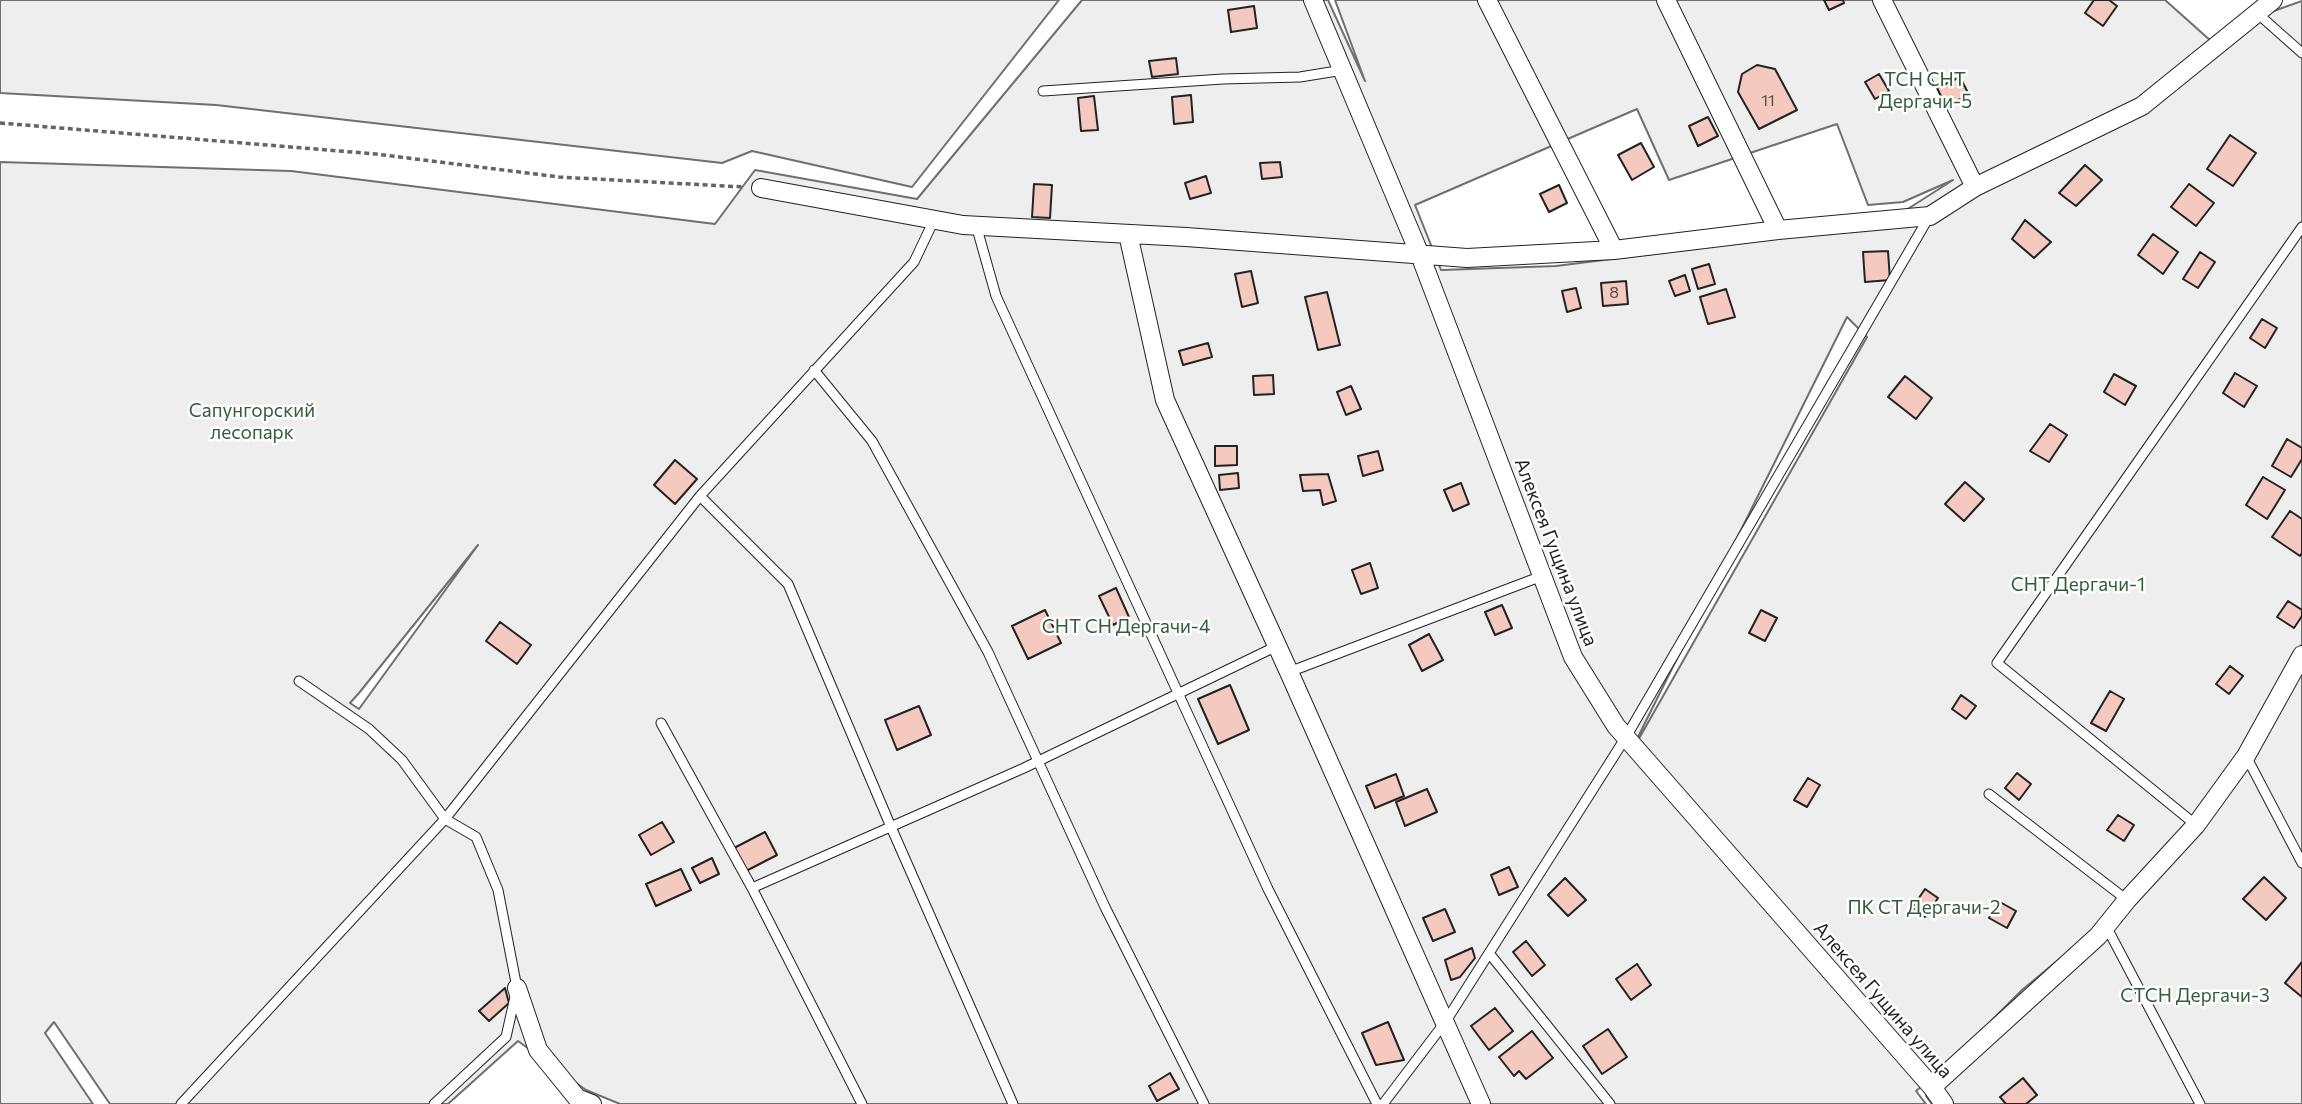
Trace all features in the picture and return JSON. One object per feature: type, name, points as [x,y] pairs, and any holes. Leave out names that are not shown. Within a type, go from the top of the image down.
[{"type":"street","name":"Алексея Гущина улица","points":[[1313,0],[1420,255],[1573,657],[1616,726],[1944,1104]]},
{"type":"street","points":[[1487,0],[1614,250]]},
{"type":"street","points":[[1666,0],[1778,230]]},
{"type":"street","points":[[1882,0],[1975,187]]},
{"type":"street","points":[[761,188],[976,226],[1466,258],[1614,250],[1778,230],[1930,216],[1975,187],[2142,106],[2273,0]]},
{"type":"street","points":[[1128,234],[1165,400],[1481,1104]]},
{"type":"street","points":[[1932,1087],[2098,936],[2196,825],[2246,756],[2302,655]]},
{"type":"street","points":[[517,988],[538,1050],[577,1098],[592,1104]]},
{"type":"lane","points":[[2257,13],[2302,53]]},
{"type":"lane","points":[[1042,91],[1223,79],[1300,77],[1343,71]]},
{"type":"lane","points":[[1384,1104],[1446,1021],[1626,737],[1930,216]]},
{"type":"lane","points":[[181,1104],[445,819],[700,496],[914,262],[934,220]]},
{"type":"lane","points":[[976,226],[996,296],[1268,889],[1377,1104]]},
{"type":"lane","points":[[2196,825],[1997,663],[2302,227]]},
{"type":"lane","points":[[814,370],[872,441],[988,652],[1105,907],[1204,1104]]},
{"type":"lane","points":[[700,496],[788,584],[1013,1104]]},
{"type":"lane","points":[[1289,672],[1542,576]]},
{"type":"lane","points":[[752,888],[1037,762],[1277,646]]},
{"type":"lane","points":[[299,681],[369,729],[401,760],[445,819],[476,837],[498,890],[517,988],[506,1037],[434,1104]]},
{"type":"lane","points":[[662,723],[752,888],[862,1104]]},
{"type":"lane","points":[[2246,756],[2302,863]]},
{"type":"lane","points":[[1989,794],[2127,900]]},
{"type":"lane","points":[[2106,926],[2200,1104]]},
{"type":"lane","points":[[1489,953],[1610,1104]]},
{"type":"path","points":[[0,123],[376,154],[559,177],[761,188]]},
{"type":"green space","points":[[0,0],[1059,0],[912,187],[752,151],[722,163],[216,105],[0,93]]},
{"type":"green space","name":"СНТ СН Дергачи-4","points":[[1082,0],[1328,0],[1365,81],[1335,0],[2165,0],[2211,41],[2268,13],[2302,1],[2302,644],[2244,747],[2195,813],[2092,932],[2022,990],[1945,1067],[1916,1091],[1926,1104],[620,1104],[586,1090],[518,1041],[448,1104],[110,1104],[54,1022],[45,1033],[93,1104],[0,1104],[0,162],[291,171],[715,224],[755,170],[917,199]],"holes":[[[1637,109],[1669,180],[1837,124],[1868,205],[1903,202],[1953,180],[1892,219],[1747,242],[1556,266],[1441,270],[1415,205]],[[1847,317],[1867,337],[1636,741]],[[478,545],[359,709],[350,703]]]},
{"type":"green space","name":"СТСН Дергачи-3","points":[[2302,670],[2302,1104],[1932,1104],[1926,1096],[2113,925]]},
{"type":"building","points":[[1824,0],[1843,0],[1844,3],[1829,10]]},
{"type":"building","points":[[2094,0],[2109,0],[2117,6],[2103,26],[2085,13]]},
{"type":"building","points":[[1254,6],[1257,28],[1231,32],[1228,10]]},
{"type":"building","points":[[1176,58],[1178,74],[1152,77],[1149,61]]},
{"type":"building","points":[[1757,65],[1775,69],[1797,110],[1759,129],[1738,92],[1742,74]]},
{"type":"building","points":[[1879,74],[1889,91],[1875,99],[1865,82]]},
{"type":"building","points":[[1960,77],[1969,95],[1946,106],[1937,88]]},
{"type":"building","points":[[1191,95],[1193,122],[1174,124],[1172,97]]},
{"type":"building","points":[[1094,96],[1098,130],[1081,131],[1078,98]]},
{"type":"building","points":[[1708,117],[1718,136],[1698,146],[1689,126]]},
{"type":"building","points":[[2230,135],[2256,153],[2233,186],[2207,169]]},
{"type":"building","points":[[1641,143],[1654,167],[1632,180],[1618,155]]},
{"type":"building","points":[[1280,162],[1282,177],[1262,179],[1260,163]]},
{"type":"building","points":[[2085,165],[2102,180],[2076,206],[2059,193]]},
{"type":"building","points":[[1206,176],[1211,193],[1190,199],[1185,183]]},
{"type":"building","points":[[1034,184],[1052,185],[1050,218],[1032,217]]},
{"type":"building","points":[[2189,184],[2214,203],[2196,226],[2171,207]]},
{"type":"building","points":[[1559,185],[1567,203],[1549,212],[1540,194]]},
{"type":"building","points":[[2025,220],[2051,242],[2034,258],[2012,239]]},
{"type":"building","points":[[2153,234],[2178,252],[2163,274],[2138,255]]},
{"type":"building","points":[[1888,251],[1890,280],[1865,282],[1863,252]]},
{"type":"building","points":[[2200,252],[2215,262],[2198,288],[2183,279]]},
{"type":"building","points":[[1709,264],[1715,284],[1698,289],[1692,269]]},
{"type":"building","points":[[1251,271],[1258,303],[1242,307],[1235,274]]},
{"type":"building","points":[[1685,275],[1690,291],[1675,296],[1669,281]]},
{"type":"building","points":[[1626,281],[1628,304],[1603,306],[1601,283]]},
{"type":"building","points":[[1576,288],[1581,308],[1567,312],[1562,291]]},
{"type":"building","points":[[1726,289],[1735,317],[1708,324],[1700,297]]},
{"type":"building","points":[[1327,292],[1340,345],[1318,350],[1305,297]]},
{"type":"building","points":[[2262,319],[2277,328],[2265,348],[2250,338]]},
{"type":"building","points":[[1208,343],[1212,357],[1183,365],[1179,351]]},
{"type":"building","points":[[2235,373],[2257,386],[2244,407],[2223,393]]},
{"type":"building","points":[[2114,374],[2136,386],[2125,405],[2104,392]]},
{"type":"building","points":[[1273,375],[1274,394],[1254,395],[1253,376]]},
{"type":"building","points":[[1905,376],[1932,398],[1916,419],[1888,397]]},
{"type":"building","points":[[1351,386],[1361,409],[1346,415],[1337,392]]},
{"type":"building","points":[[2050,424],[2067,435],[2049,462],[2030,451]]},
{"type":"building","points":[[2287,439],[2302,448],[2302,459],[2291,477],[2272,466]]},
{"type":"building","points":[[1215,446],[1237,446],[1237,465],[1215,466]]},
{"type":"building","points":[[1378,451],[1383,470],[1363,476],[1358,456]]},
{"type":"building","points":[[675,460],[697,479],[675,504],[654,485]]},
{"type":"building","points":[[1238,473],[1239,488],[1220,490],[1219,475]]},
{"type":"building","points":[[1328,474],[1336,501],[1323,505],[1320,490],[1303,491],[1300,475]]},
{"type":"building","points":[[2263,477],[2285,490],[2267,519],[2246,505]]},
{"type":"building","points":[[1965,482],[1984,499],[1964,521],[1945,504]]},
{"type":"building","points":[[1461,483],[1469,504],[1453,511],[1444,490]]},
{"type":"building","points":[[2290,511],[2302,519],[2300,556],[2272,537]]},
{"type":"building","points":[[1370,563],[1378,588],[1361,594],[1352,570]]},
{"type":"building","points":[[1116,588],[1129,617],[1113,625],[1099,596]]},
{"type":"building","points":[[2288,601],[2302,610],[2302,616],[2294,628],[2277,617]]},
{"type":"building","points":[[1502,605],[1512,628],[1495,635],[1485,612]]},
{"type":"building","points":[[1045,610],[1061,643],[1028,659],[1012,626]]},
{"type":"building","points":[[1761,610],[1777,618],[1765,641],[1749,633]]},
{"type":"building","points":[[500,622],[531,645],[517,664],[486,641]]},
{"type":"building","points":[[1429,634],[1443,660],[1422,671],[1409,645]]},
{"type":"building","points":[[2230,666],[2243,676],[2229,694],[2216,684]]},
{"type":"building","points":[[1230,685],[1249,730],[1218,744],[1198,699]]},
{"type":"building","points":[[2110,691],[2124,699],[2106,731],[2091,723]]},
{"type":"building","points":[[1961,695],[1976,706],[1966,719],[1952,709]]},
{"type":"building","points":[[919,706],[931,735],[897,750],[885,720]]},
{"type":"building","points":[[2017,773],[2031,784],[2019,800],[2005,788]]},
{"type":"building","points":[[1396,774],[1404,796],[1375,808],[1366,786]]},
{"type":"building","points":[[1808,778],[1820,785],[1807,807],[1794,800]]},
{"type":"building","points":[[1427,789],[1437,812],[1405,826],[1396,802]]},
{"type":"building","points":[[2118,815],[2134,825],[2124,841],[2107,830]]},
{"type":"building","points":[[662,822],[674,842],[651,855],[639,835]]},
{"type":"building","points":[[765,832],[777,855],[746,871],[734,848]]},
{"type":"building","points":[[712,858],[719,874],[700,883],[692,868]]},
{"type":"building","points":[[1509,867],[1518,887],[1499,895],[1491,875]]},
{"type":"building","points":[[681,869],[691,890],[656,906],[646,884]]},
{"type":"building","points":[[2264,877],[2286,898],[2266,920],[2243,899]]},
{"type":"building","points":[[1565,878],[1586,900],[1568,916],[1548,895]]},
{"type":"building","points":[[1925,889],[1938,898],[1925,917],[1912,908]]},
{"type":"building","points":[[1998,901],[2016,911],[2007,928],[1989,918]]},
{"type":"building","points":[[1445,909],[1455,932],[1433,941],[1423,918]]},
{"type":"building","points":[[1526,941],[1545,965],[1532,976],[1513,952]]},
{"type":"building","points":[[1472,948],[1475,958],[1460,977],[1451,980],[1445,960]]},
{"type":"building","points":[[2302,962],[2302,997],[2285,983]]},
{"type":"building","points":[[1637,964],[1651,985],[1631,1000],[1616,979]]},
{"type":"building","points":[[505,988],[509,1003],[489,1021],[479,1011]]},
{"type":"building","points":[[1495,1008],[1513,1031],[1489,1050],[1471,1026]]},
{"type":"building","points":[[1388,1022],[1404,1060],[1376,1065],[1362,1033]]},
{"type":"building","points":[[1608,1029],[1627,1057],[1602,1074],[1583,1046]]},
{"type":"building","points":[[1532,1031],[1553,1058],[1526,1079],[1519,1071],[1514,1076],[1499,1057]]},
{"type":"building","points":[[1170,1073],[1179,1089],[1157,1101],[1149,1086]]},
{"type":"building","points":[[2023,1078],[2037,1095],[2026,1104],[2006,1104],[2000,1097]]},
{"type":"park label","name":"ТСН СНТ Дергачи-5","points":[[1925,91]]},
{"type":"park label","name":"Сапунгорский лесопарк","points":[[252,422]]},
{"type":"park label","name":"СНТ Дергачи-1","points":[[2078,585]]},
{"type":"park label","name":"ПК СТ Дергачи-2","points":[[1924,908]]}]
